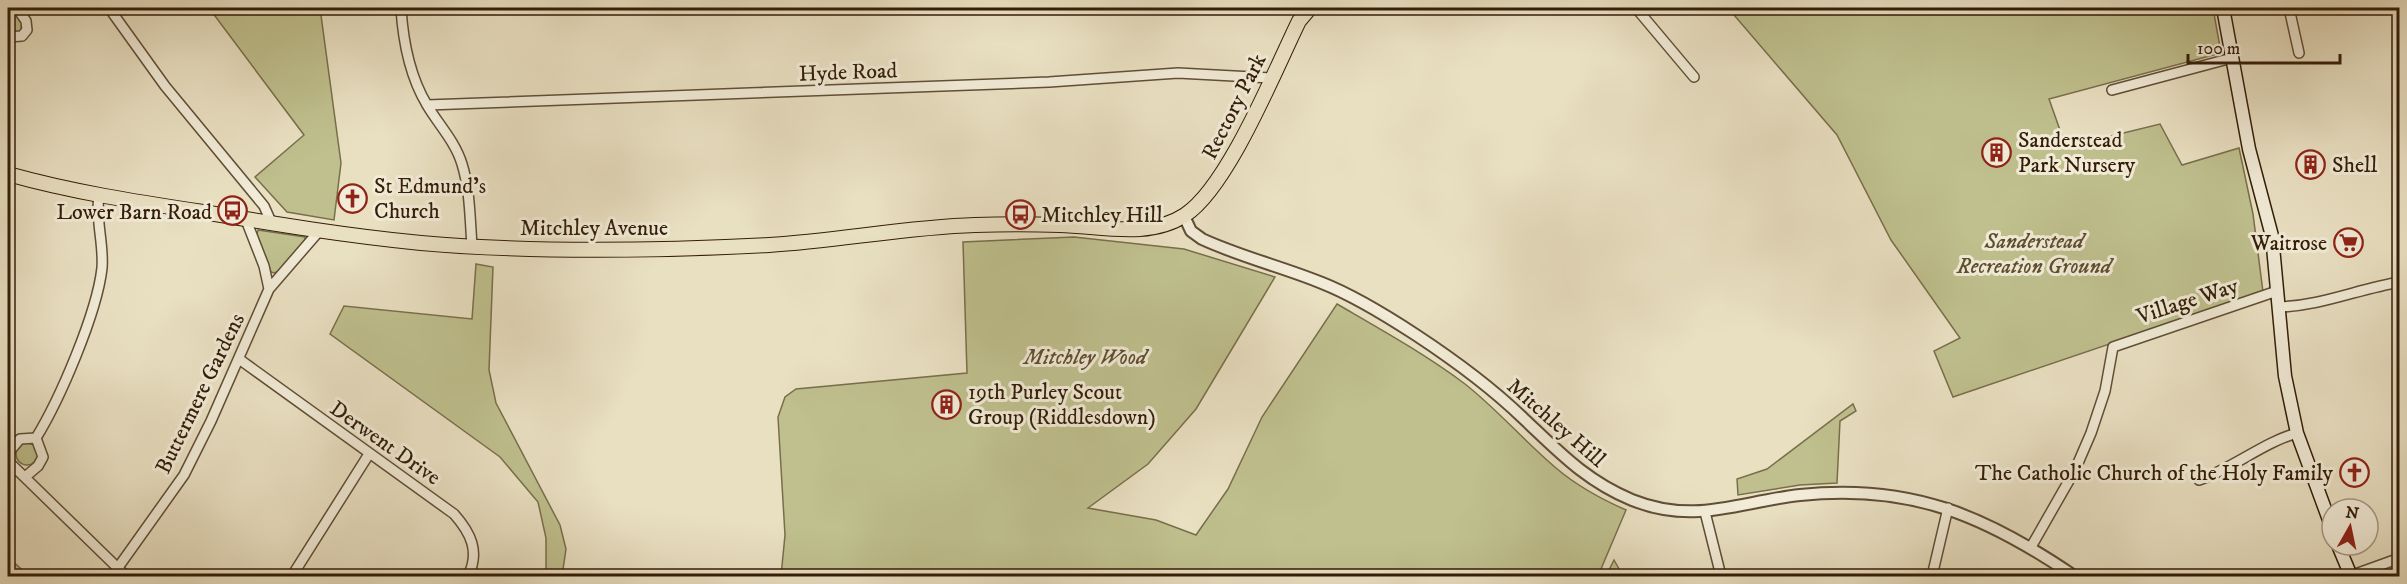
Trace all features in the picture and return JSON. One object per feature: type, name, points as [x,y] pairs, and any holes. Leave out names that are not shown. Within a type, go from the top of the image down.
[{"type":"main road","name":"Rectory Park","points":[[1184,216],[1203,201],[1225,170],[1299,21],[1310,8]]},
{"type":"main road","points":[[2223,8],[2249,150],[2272,236],[2285,376],[2297,433],[2321,497]]},
{"type":"main road","name":"Mitchley Avenue","points":[[8,174],[99,195],[246,220],[320,231],[472,246],[639,250],[771,245],[972,225],[1059,225],[1138,229],[1164,225],[1184,216]]},
{"type":"main road","points":[[2343,557],[2350,576]]},
{"type":"street","points":[[8,37],[22,36],[27,30],[26,21],[17,8]]},
{"type":"street","points":[[109,8],[165,86],[264,206],[272,224]]},
{"type":"street","points":[[401,8],[402,34],[409,63],[427,105],[448,135],[462,163],[469,198],[472,246]]},
{"type":"street","points":[[1636,8],[1694,77]]},
{"type":"street","points":[[2289,8],[2298,54]]},
{"type":"street","points":[[2112,90],[2232,58]]},
{"type":"street","name":"Hyde Road","points":[[427,105],[1049,82],[1178,73],[1271,78]]},
{"type":"street","points":[[25,477],[38,466],[43,457],[36,438],[66,378],[90,314],[102,270],[103,242],[97,207],[99,195]]},
{"type":"street","name":"Mitchley Hill","points":[[1184,216],[1191,231],[1202,240],[1324,284],[1413,333],[1470,372],[1523,418],[1563,458],[1604,487],[1654,507],[1691,514],[1800,495],[1837,494],[1901,498],[1948,507],[1988,524],[2031,547],[2074,576]]},
{"type":"street","points":[[246,220],[264,266],[269,289]]},
{"type":"street","name":"Buttermere Gardens","points":[[117,568],[184,475],[239,359],[269,289],[320,231]]},
{"type":"street","points":[[2278,308],[2331,301],[2372,287],[2400,282]]},
{"type":"street","name":"Village Way","points":[[2031,547],[2063,492],[2091,433],[2105,391],[2111,350],[2123,342],[2277,291]]},
{"type":"street","name":"Derwent Drive","points":[[239,359],[454,514],[465,526],[474,542],[474,561],[468,576]]},
{"type":"street","points":[[2199,480],[2220,472],[2282,438],[2297,433]]},
{"type":"street","points":[[8,453],[20,440],[36,438]]},
{"type":"street","points":[[292,576],[369,454]]},
{"type":"street","points":[[8,461],[126,576]]},
{"type":"street","points":[[1932,576],[1948,507]]},
{"type":"street","points":[[1705,512],[1721,576]]},
{"type":"street","points":[[2350,576],[2400,558]]},
{"type":"green space","points":[[8,8],[14,8],[23,21],[20,32],[8,34]]},
{"type":"green space","points":[[209,8],[320,8],[341,163],[334,220],[287,212],[255,177],[304,135]]},
{"type":"green space","name":"Sanderstead Recreation Ground","points":[[1728,8],[2213,8],[2221,53],[2049,99],[2066,147],[2160,124],[2182,165],[2239,148],[2253,214],[2263,292],[1953,397],[1934,351],[1960,338],[1891,240],[1837,135]]},
{"type":"green space","points":[[258,230],[305,237],[305,240],[281,270],[274,273],[271,272],[257,234]]},
{"type":"green space","name":"Mitchley Wood","points":[[1074,237],[1184,249],[1275,277],[1196,409],[1148,464],[1088,508],[1156,520],[1196,535],[1228,489],[1262,417],[1337,304],[1450,373],[1477,394],[1564,475],[1589,492],[1626,510],[1598,576],[781,576],[785,535],[778,417],[785,397],[796,389],[967,373],[963,242]]},
{"type":"green space","points":[[476,264],[493,267],[489,370],[496,403],[560,525],[566,549],[562,576],[546,576],[546,538],[538,502],[500,457],[330,334],[344,306],[472,319]]},
{"type":"green space","points":[[1853,404],[1856,411],[1840,421],[1837,483],[1800,485],[1738,495],[1737,479],[1767,469]]},
{"type":"green space","points":[[27,443],[35,446],[38,454],[35,462],[27,465],[19,462],[16,454],[19,446]]},
{"type":"green space","points":[[8,557],[29,576],[8,576]]},
{"type":"green space","points":[[1614,560],[1623,576],[1606,576]]},
{"type":"place","name":"Sanderstead Park Nursery","points":[[1997,152]]},
{"type":"place","name":"Shell","points":[[2311,164]]},
{"type":"place","name":"St Edmund's Church","points":[[353,198]]},
{"type":"place","name":"Lower Barn Road","points":[[233,211]]},
{"type":"place","name":"Mitchley Hill","points":[[1020,214]]},
{"type":"place","name":"Waitrose","points":[[2348,242]]},
{"type":"place","name":"19th Purley Scout Group (Riddlesdown)","points":[[947,404]]},
{"type":"place","name":"The Catholic Church of the Holy Family","points":[[2354,472]]}]
